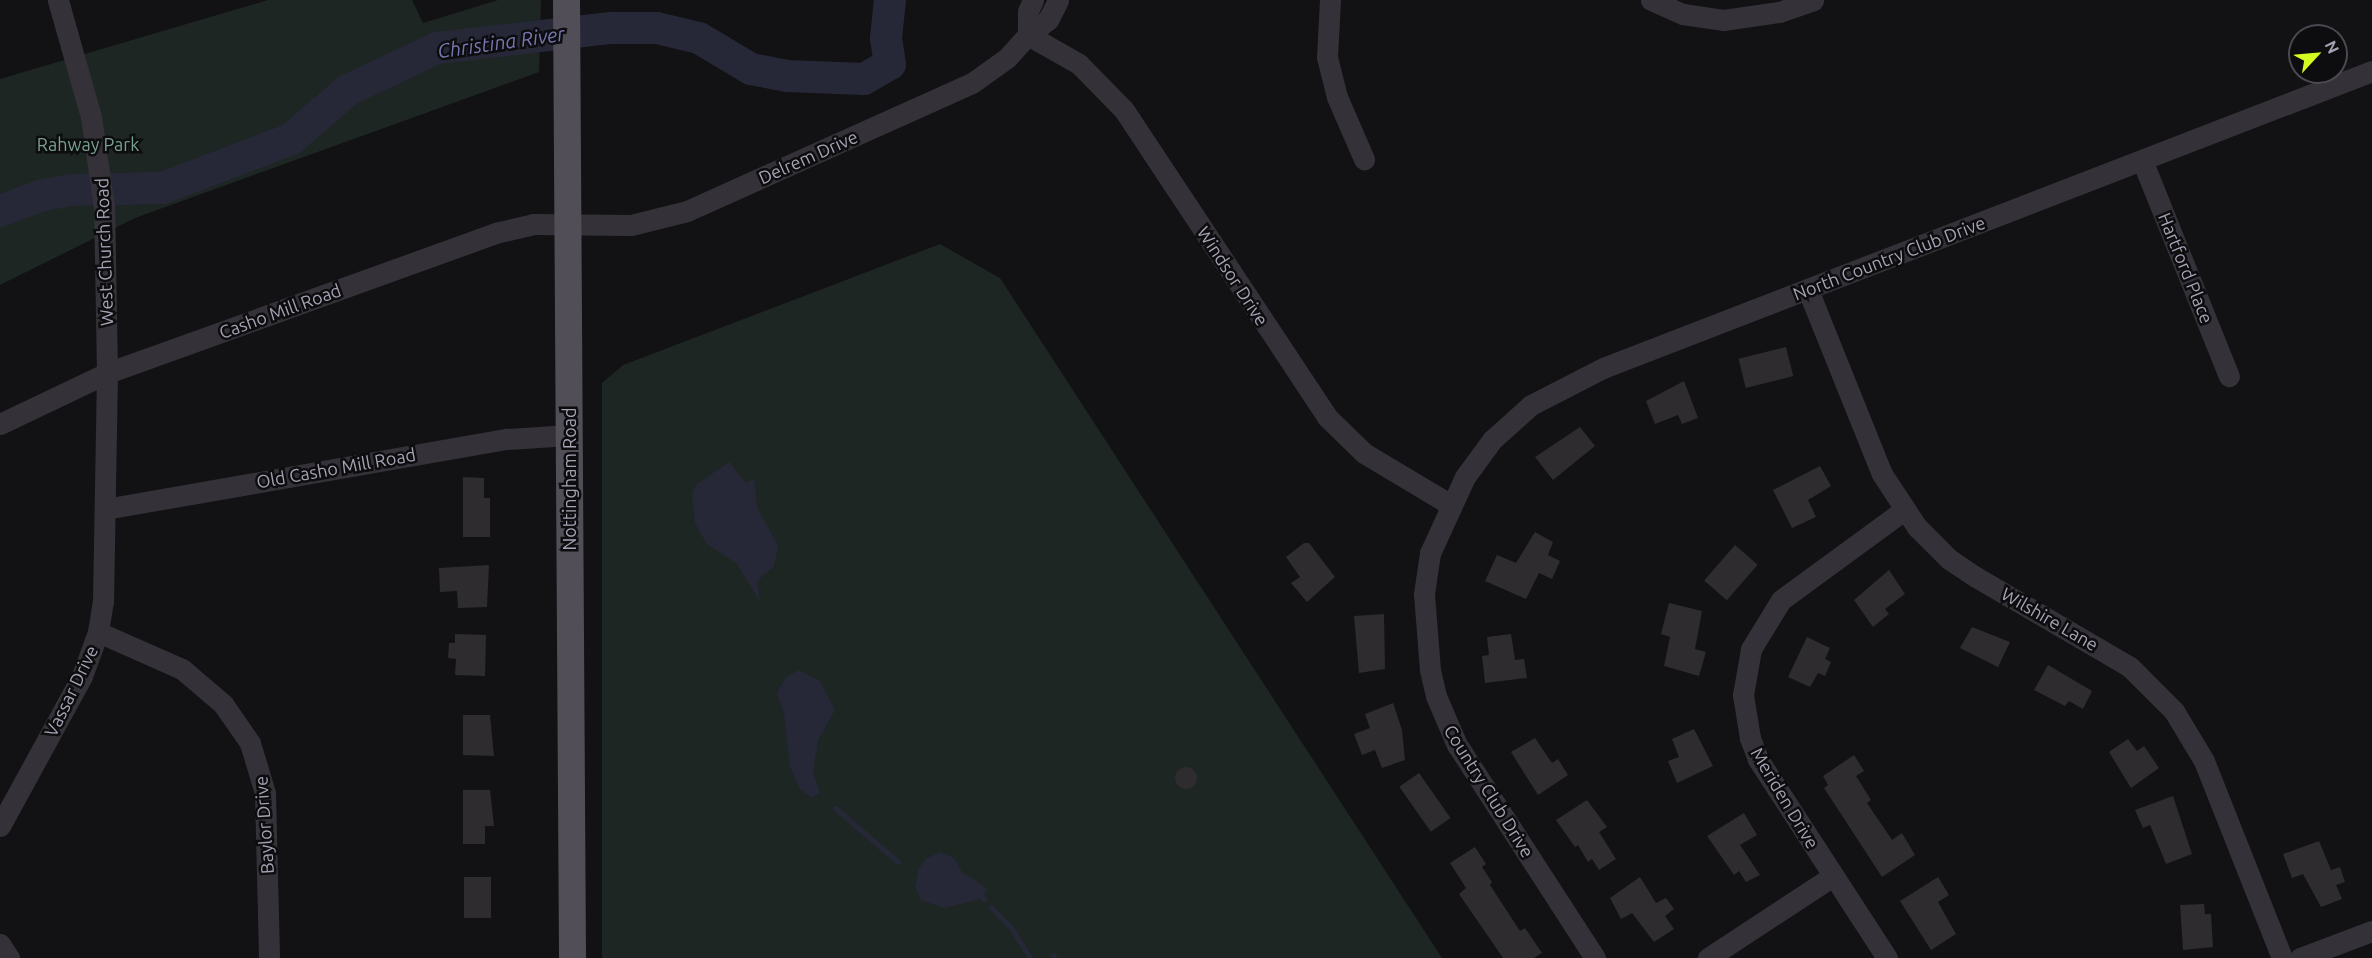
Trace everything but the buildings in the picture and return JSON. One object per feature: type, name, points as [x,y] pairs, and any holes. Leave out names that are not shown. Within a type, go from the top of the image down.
[{"type":"main road","name":"Nottingham Road","points":[[566,4],[572,958]]},
{"type":"street","name":"West Church Road","points":[[58,0],[86,94],[100,169],[104,207],[107,373],[105,508]]},
{"type":"street","points":[[1028,35],[1028,10],[1033,0]]},
{"type":"street","name":"Delrem Drive","points":[[567,226],[631,225],[687,211],[972,83],[1007,58],[1028,35],[1048,20],[1058,0]]},
{"type":"street","points":[[1330,0],[1327,57],[1337,97],[1364,159]]},
{"type":"street","points":[[1651,0],[1683,14],[1723,20],[1779,12],[1813,0]]},
{"type":"street","name":"Windsor Drive","points":[[1028,35],[1093,76],[1124,110],[1327,417],[1364,453],[1451,505]]},
{"type":"street","name":"North Country Club Drive","points":[[1451,505],[1491,440],[1552,392],[1603,368],[2372,71]]},
{"type":"street","name":"Hartford Place","points":[[2142,160],[2229,376]]},
{"type":"street","name":"Casho Mill Road","points":[[0,424],[107,373],[495,233],[533,224],[567,226]]},
{"type":"street","name":"Wilshire Lane","points":[[1808,290],[1870,446],[1904,510],[1949,559],[2104,650],[2138,675],[2174,711],[2204,761],[2282,958]]},
{"type":"street","name":"Old Casho Mill Road","points":[[105,508],[508,439],[568,435]]},
{"type":"street","name":"Country Club Drive","points":[[1451,505],[1430,553],[1424,594],[1426,642],[1436,696],[1473,771],[1595,958]]},
{"type":"street","name":"Vassar Drive","points":[[0,826],[82,676],[98,633],[104,602],[105,508]]},
{"type":"street","name":"Meriden Drive","points":[[1887,958],[1758,759],[1744,716],[1745,671],[1761,629],[1781,600],[1904,510]]},
{"type":"street","name":"Baylor Drive","points":[[98,633],[182,669],[223,704],[250,743],[265,793],[269,958]]},
{"type":"street","points":[[1708,958],[1833,876]]},
{"type":"street","points":[[2300,958],[2372,931]]},
{"type":"street","points":[[0,944],[9,958]]},
{"type":"green space","name":"Rahway Park","points":[[268,0],[412,0],[423,23],[498,0],[541,0],[539,72],[135,218],[0,285],[0,79]]},
{"type":"green space","points":[[940,244],[1000,278],[1442,958],[602,958],[602,383],[623,365]]},
{"type":"water","points":[[729,462],[746,483],[754,479],[757,507],[778,546],[774,566],[757,581],[760,601],[737,564],[706,543],[695,523],[692,493],[696,485]]},
{"type":"water","points":[[799,670],[820,681],[835,710],[818,740],[813,772],[820,793],[812,798],[800,789],[790,767],[784,713],[777,693],[786,677]]},
{"type":"water","points":[[940,852],[954,858],[962,872],[987,890],[980,899],[944,908],[921,900],[915,887],[919,868],[926,859]]},
{"type":"waterway","name":"Christina River","points":[[0,211],[40,196],[70,190],[163,188],[291,139],[348,90],[437,48],[611,28],[657,28],[699,38],[751,69],[787,76],[864,79],[890,64],[886,38],[890,0]]},
{"type":"waterway","points":[[835,808],[898,862]]},
{"type":"waterway","points":[[991,907],[1012,929],[1030,958]]}]
